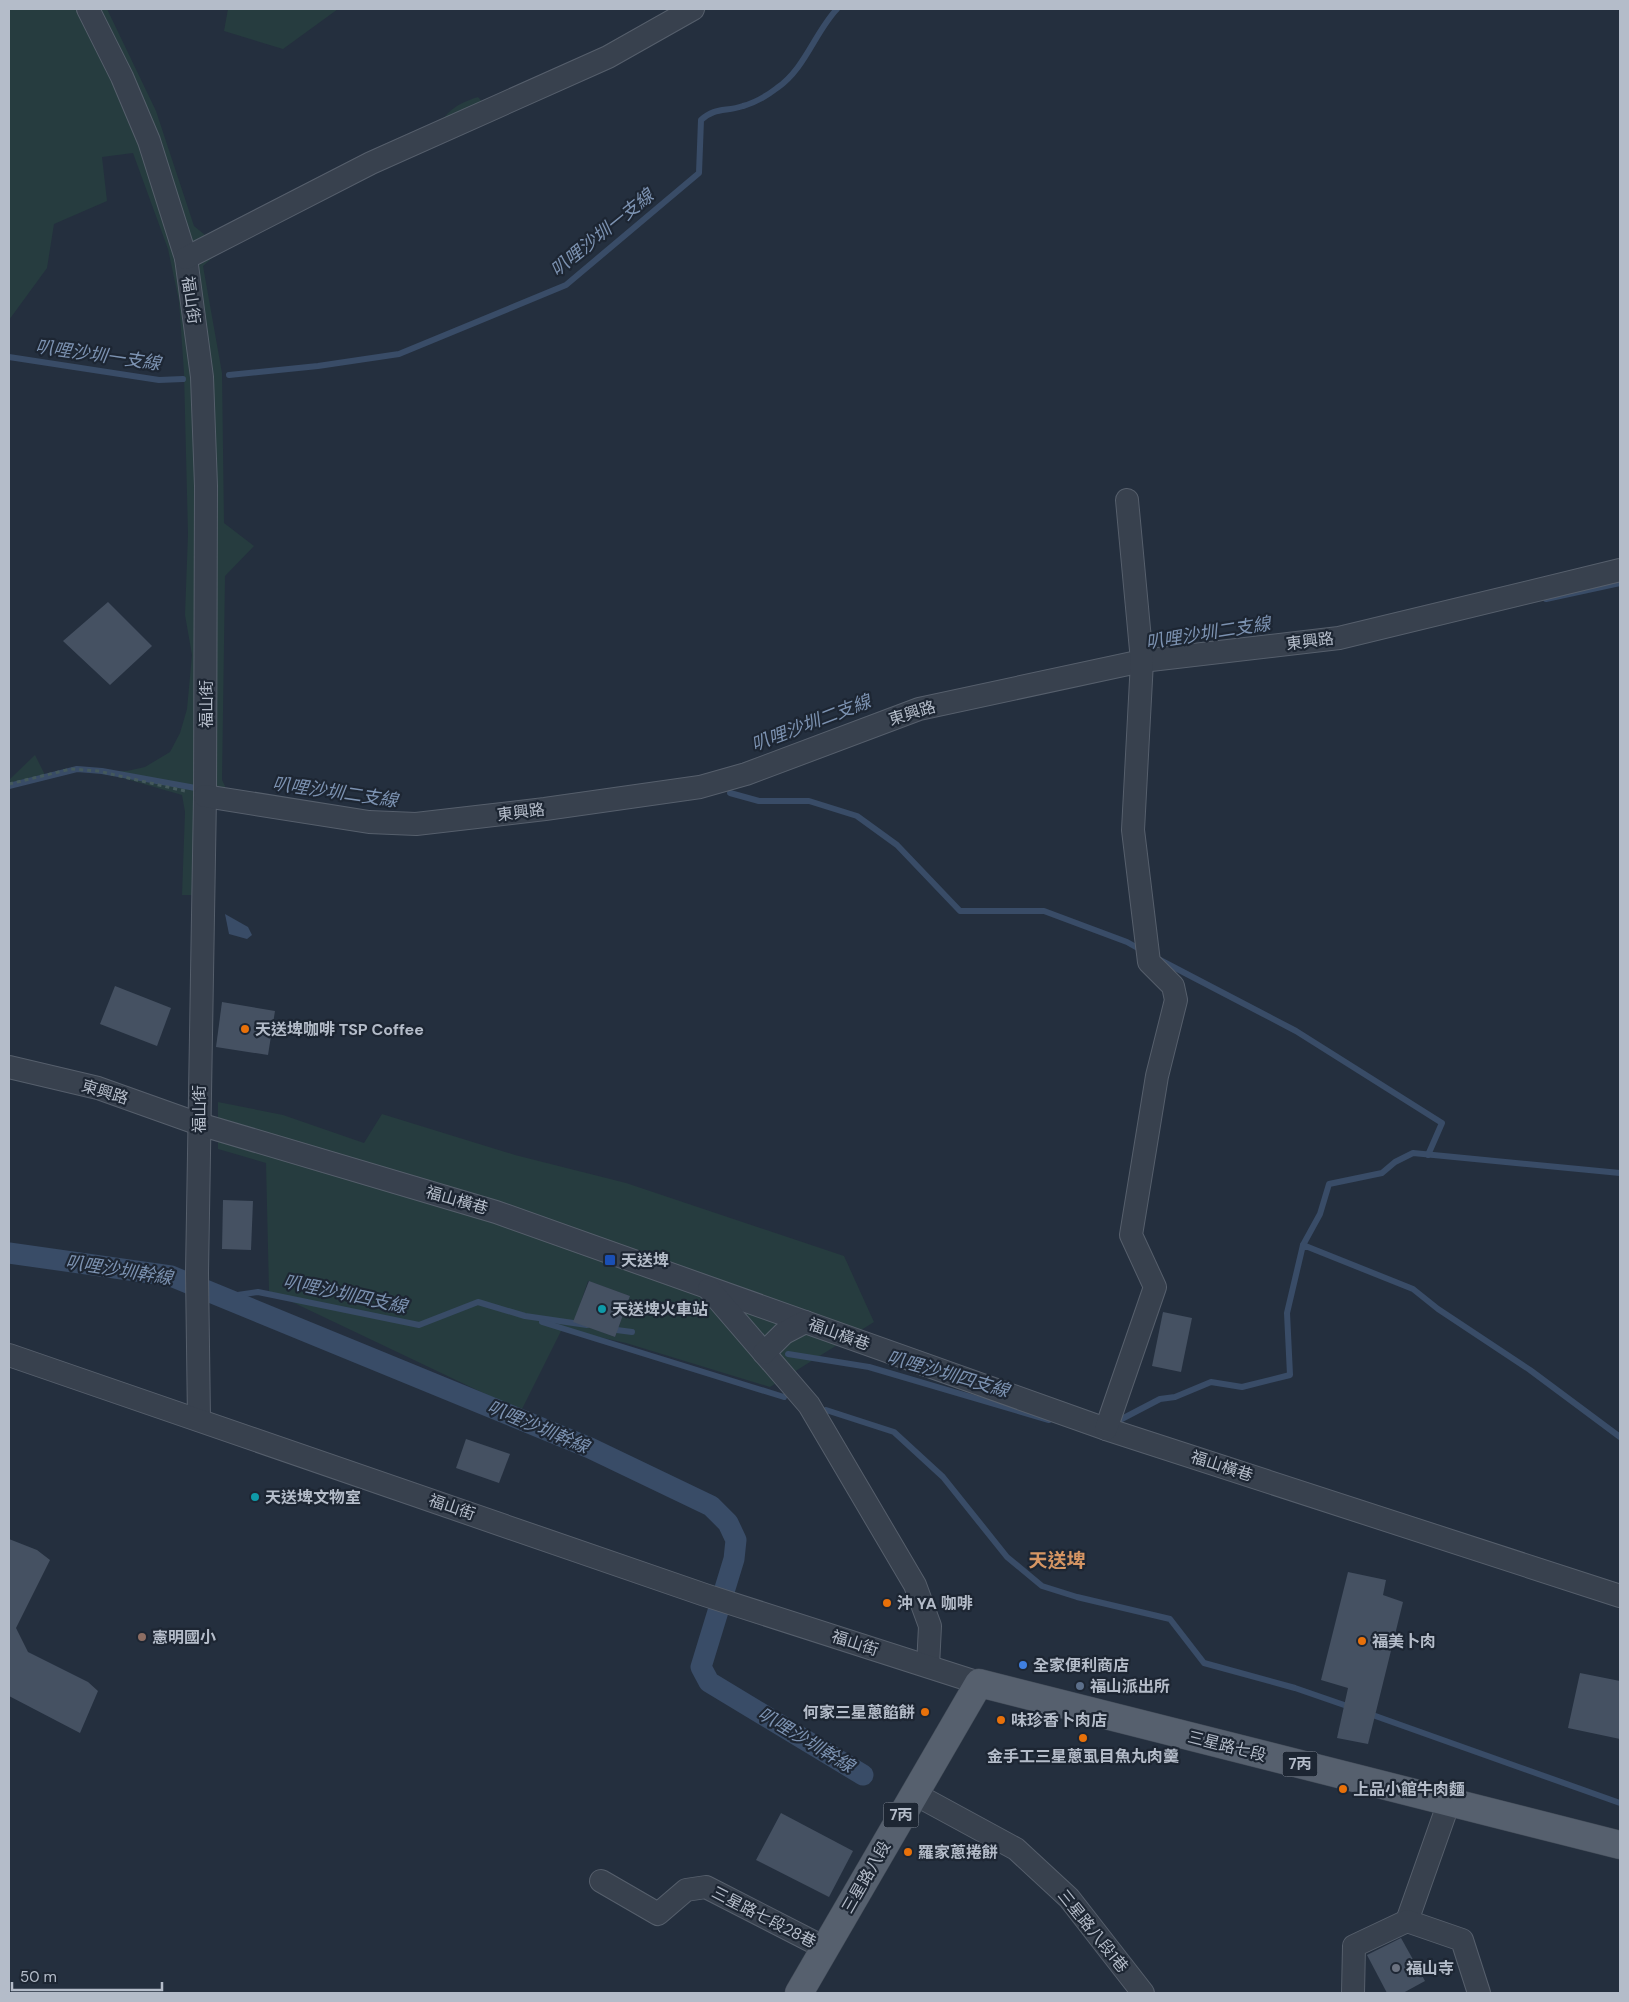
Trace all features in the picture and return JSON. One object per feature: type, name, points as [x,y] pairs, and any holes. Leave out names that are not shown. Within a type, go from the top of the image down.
[{"type":"main road","name":"三星路八段","points":[[799,1993],[913,1793],[979,1683]]},
{"type":"main road","name":"三星路七段","points":[[979,1683],[1620,1845]]},
{"type":"street","name":"福山街","points":[[88,9],[122,77],[149,141],[186,258],[202,377],[205,443],[205,796],[197,1273],[199,1420]]},
{"type":"street","points":[[186,258],[371,163],[608,57],[693,9]]},
{"type":"street","points":[[1106,1429],[1155,1287],[1130,1235],[1157,1076],[1176,1000],[1173,986],[1149,962],[1133,830],[1142,661],[1127,500]]},
{"type":"street","name":"東興路","points":[[205,796],[369,822],[416,824],[545,809],[700,787],[746,774],[919,709],[1142,661],[1339,638],[1620,570]]},
{"type":"street","name":"東興路","points":[[9,1067],[98,1088],[199,1124]]},
{"type":"street","name":"福山橫巷","points":[[199,1124],[496,1212],[1106,1429],[1620,1596]]},
{"type":"street","points":[[708,1288],[809,1405],[915,1584],[930,1626],[928,1666]]},
{"type":"street","points":[[764,1353],[784,1333],[805,1322]]},
{"type":"street","name":"福山街","points":[[9,1355],[705,1595],[979,1683]]},
{"type":"street","name":"三星路八段1巷","points":[[913,1793],[1016,1849],[1069,1898],[1143,1993]]},
{"type":"street","points":[[1407,1921],[1449,1802]]},
{"type":"street","name":"三星路七段28巷","points":[[601,1881],[658,1914],[686,1890],[706,1887],[825,1948]]},
{"type":"street","points":[[1353,1993],[1354,1946],[1407,1921],[1462,1940],[1479,1993]]},
{"type":"path","points":[[9,784],[71,769],[98,771],[205,796]]},
{"type":"green space","points":[[9,9],[107,9],[156,111],[194,226],[205,235],[443,119],[463,103],[478,97],[484,104],[581,60],[676,9],[708,9],[577,83],[400,159],[221,250],[203,266],[222,373],[224,523],[254,546],[225,576],[222,780],[225,786],[223,808],[216,809],[214,895],[182,895],[185,812],[182,795],[98,771],[127,771],[145,767],[170,752],[180,733],[187,709],[192,655],[185,615],[188,534],[184,373],[179,301],[168,249],[133,153],[102,157],[107,201],[54,224],[47,268],[9,320]]},
{"type":"green space","points":[[228,9],[338,9],[283,49],[224,31]]},
{"type":"green space","points":[[35,755],[45,775],[9,784],[9,780]]},
{"type":"green space","points":[[218,1102],[283,1115],[364,1143],[382,1114],[515,1155],[626,1183],[844,1256],[874,1322],[770,1387],[626,1343],[562,1329],[521,1411],[269,1291],[266,1163],[218,1149]],"holes":[[[588,1281],[630,1296],[615,1337],[574,1322]]]},
{"type":"water","points":[[225,914],[248,927],[252,935],[247,939],[229,934]]},
{"type":"building","points":[[108,602],[152,646],[110,685],[63,641]]},
{"type":"building","points":[[115,986],[171,1008],[157,1046],[100,1024]]},
{"type":"building","name":"天送埤咖啡 TSP Coffee","points":[[222,1002],[275,1011],[268,1055],[216,1047]]},
{"type":"building","points":[[223,1200],[253,1201],[251,1250],[222,1249]]},
{"type":"building","name":"天送埤火車站","points":[[589,1281],[630,1296],[615,1337],[573,1322]]},
{"type":"building","points":[[1163,1312],[1192,1318],[1181,1372],[1152,1366]]},
{"type":"building","points":[[466,1439],[510,1454],[499,1483],[456,1468]]},
{"type":"building","points":[[9,1539],[37,1550],[50,1560],[16,1628],[28,1652],[88,1682],[98,1691],[80,1733],[9,1696]]},
{"type":"building","name":"福美卜肉","points":[[1348,1572],[1386,1580],[1383,1595],[1403,1602],[1368,1744],[1337,1738],[1348,1688],[1321,1680]]},
{"type":"building","points":[[1580,1673],[1620,1681],[1620,1739],[1568,1728]]},
{"type":"building","points":[[781,1813],[853,1851],[829,1897],[756,1860]]},
{"type":"building","name":"福山寺","points":[[1401,1938],[1425,1981],[1403,1993],[1387,1993],[1367,1955]]},
{"type":"waterway","name":"叭哩沙圳一支線","points":[[229,375],[318,366],[399,354],[566,285],[699,173],[701,120],[716,111],[737,108],[756,101],[787,80],[837,9]]},
{"type":"waterway","name":"叭哩沙圳一支線","points":[[9,357],[159,380],[183,379]]},
{"type":"waterway","name":"叭哩沙圳二支線","points":[[1546,599],[1620,583]]},
{"type":"waterway","name":"叭哩沙圳二支線","points":[[9,786],[77,769],[102,771],[201,789]]},
{"type":"waterway","points":[[730,793],[759,801],[809,801],[857,816],[897,845],[960,911],[1044,911],[1127,942],[1143,951]]},
{"type":"waterway","points":[[1160,960],[1296,1031],[1442,1123],[1428,1155]]},
{"type":"waterway","points":[[1303,1245],[1320,1214],[1329,1184],[1382,1173],[1395,1162],[1413,1153],[1620,1173]]},
{"type":"waterway","points":[[1114,1423],[1160,1399],[1175,1397],[1211,1382],[1242,1387],[1290,1375],[1287,1313],[1303,1245],[1413,1289],[1438,1309],[1530,1370],[1620,1437]]},
{"type":"waterway","name":"叭哩沙圳幹線","points":[[9,1253],[171,1276],[590,1448],[711,1506],[728,1523],[736,1540],[734,1559],[701,1667],[709,1682],[863,1775]]},
{"type":"waterway","name":"叭哩沙圳四支線","points":[[224,1297],[258,1292],[419,1325],[478,1302],[525,1316],[587,1325]]},
{"type":"waterway","points":[[542,1322],[784,1397]]},
{"type":"waterway","name":"叭哩沙圳四支線","points":[[609,1329],[632,1332]]},
{"type":"waterway","name":"叭哩沙圳四支線","points":[[788,1354],[869,1367],[1049,1420]]},
{"type":"waterway","points":[[826,1410],[894,1432],[943,1477],[1007,1557],[1042,1586],[1077,1597],[1170,1619],[1204,1663],[1295,1688],[1350,1707]]},
{"type":"waterway","points":[[1367,1713],[1620,1803]]},
{"type":"place","name":"天送埤咖啡 TSP Coffee","points":[[245,1029]]},
{"type":"place","name":"天送埤","points":[[610,1260]]},
{"type":"place","name":"天送埤火車站","points":[[602,1309]]},
{"type":"place","name":"天送埤文物室","points":[[255,1497]]},
{"type":"place","name":"沖 YA 咖啡","points":[[887,1603]]},
{"type":"place","name":"憲明國小","points":[[142,1637]]},
{"type":"place","name":"福美卜肉","points":[[1362,1641]]},
{"type":"place","name":"全家便利商店","points":[[1023,1665]]},
{"type":"place","name":"福山派出所","points":[[1080,1686]]},
{"type":"place","name":"何家三星蔥餡餅","points":[[925,1712]]},
{"type":"place","name":"味珍香卜肉店","points":[[1001,1720]]},
{"type":"place","name":"金手工三星蔥虱目魚丸肉羹","points":[[1083,1738]]},
{"type":"place","name":"上品小館牛肉麵","points":[[1343,1789]]},
{"type":"place","name":"羅家蔥捲餅","points":[[908,1852]]},
{"type":"place","name":"福山寺","points":[[1396,1968]]},
{"type":"district","name":"天送埤","points":[[1057,1560]]}]
